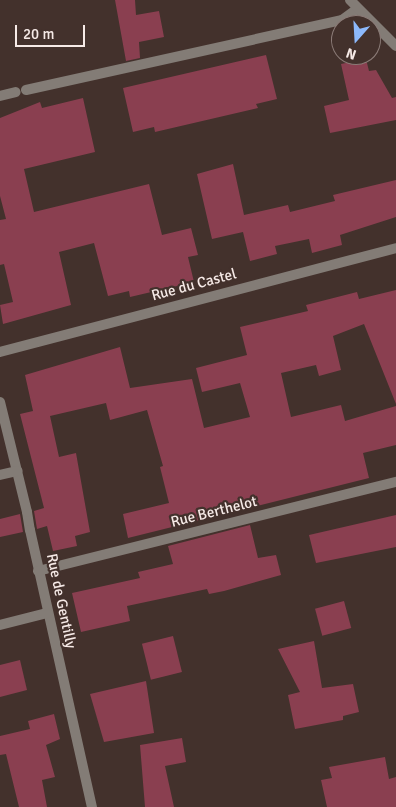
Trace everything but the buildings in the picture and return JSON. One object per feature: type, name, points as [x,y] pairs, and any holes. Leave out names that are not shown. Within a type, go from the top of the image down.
[{"type":"street","points":[[350,0],[396,46]]},
{"type":"street","points":[[0,96],[342,20],[357,9]]},
{"type":"street","name":"Rue du Castel","points":[[0,352],[396,248]]},
{"type":"street","name":"Rue de Gentilly","points":[[0,402],[18,471],[47,613],[92,807]]},
{"type":"street","points":[[0,475],[18,471]]},
{"type":"street","name":"Rue Berthelot","points":[[38,571],[396,482]]},
{"type":"street","points":[[0,626],[47,613]]}]
